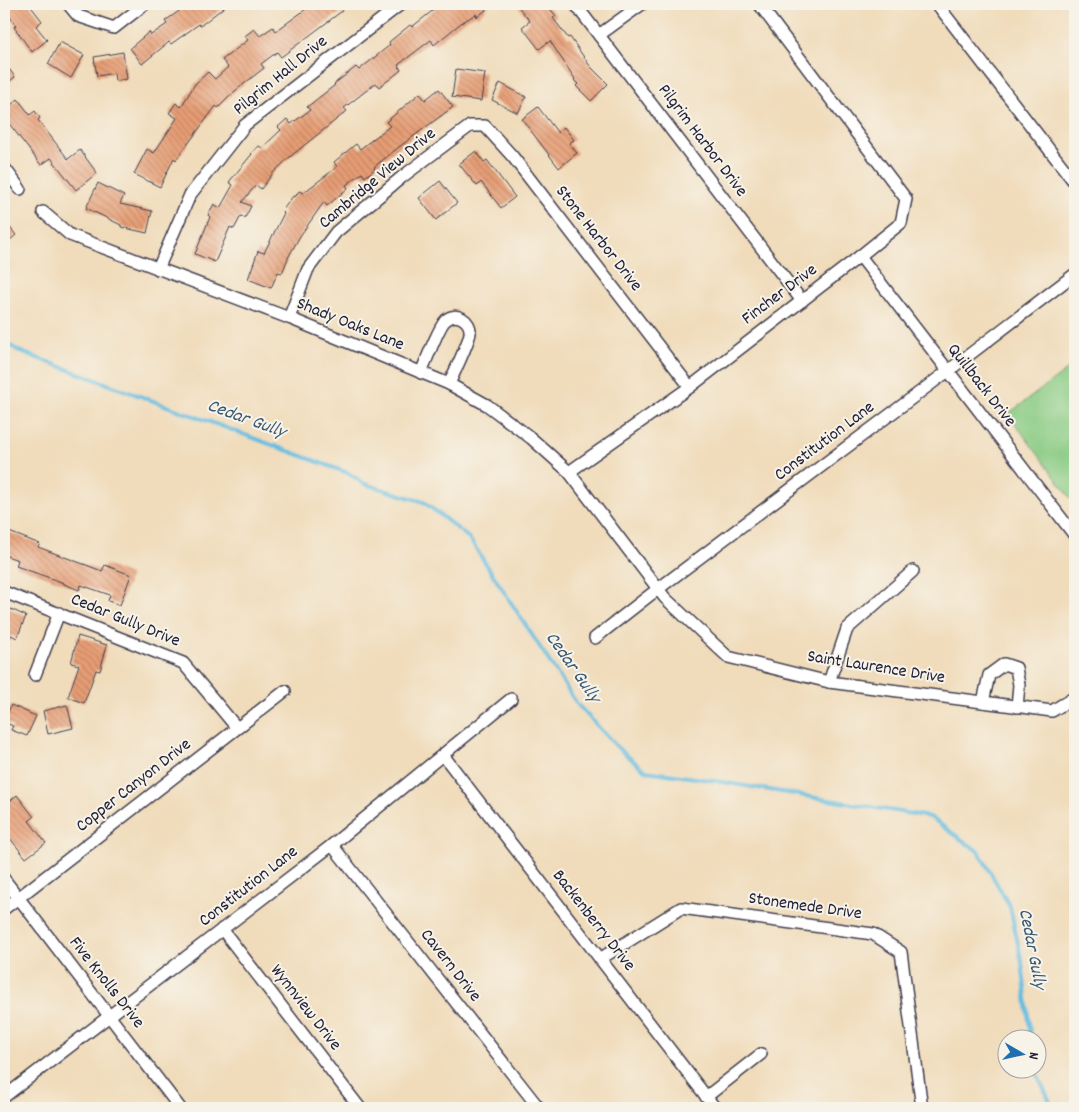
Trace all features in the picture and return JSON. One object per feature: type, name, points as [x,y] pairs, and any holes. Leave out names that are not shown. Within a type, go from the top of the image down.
[{"type":"street","points":[[68,4],[78,16],[114,28],[146,4]]},
{"type":"street","name":"Pilgrim Hall Drive","points":[[158,269],[190,195],[244,124],[401,4]]},
{"type":"street","name":"Pilgrim Harbor Drive","points":[[575,4],[802,301]]},
{"type":"street","points":[[599,35],[642,4]]},
{"type":"street","name":"Fincher Drive","points":[[569,472],[690,387],[900,223],[906,199],[759,4]]},
{"type":"street","points":[[937,4],[1075,183]]},
{"type":"street","name":"Cambridge View Drive","points":[[289,318],[308,269],[336,232],[402,177],[470,126]]},
{"type":"street","name":"Stone Harbor Drive","points":[[470,126],[485,126],[513,157],[690,387]]},
{"type":"street","points":[[4,167],[20,189]]},
{"type":"street","name":"Shady Oaks Lane","points":[[43,212],[70,235],[289,318],[449,384],[487,405],[531,438],[569,472],[608,524]]},
{"type":"street","name":"Quillback Drive","points":[[860,256],[1075,536]]},
{"type":"street","name":"Constitution Lane","points":[[595,638],[1075,274]]},
{"type":"street","points":[[421,372],[445,320],[453,316],[462,317],[468,323],[470,333],[449,384]]},
{"type":"street","name":"Saint Laurence Drive","points":[[608,524],[665,598],[728,656],[829,682],[1052,711],[1075,696]]},
{"type":"street","points":[[829,682],[847,628],[913,571]]},
{"type":"street","name":"Cedar Gully Drive","points":[[4,592],[183,663],[237,728]]},
{"type":"street","points":[[35,675],[59,613]]},
{"type":"street","points":[[983,702],[989,675],[1004,664],[1016,668],[1019,684],[1018,707]]},
{"type":"street","name":"Copper Canyon Drive","points":[[4,909],[286,691]]},
{"type":"street","name":"Constitution Lane","points":[[4,1097],[332,845],[512,699]]},
{"type":"street","name":"Backenberry Drive","points":[[443,755],[715,1108]]},
{"type":"street","name":"Cavern Drive","points":[[332,845],[540,1108]]},
{"type":"street","name":"Five Knolls Drive","points":[[4,879],[180,1108]]},
{"type":"street","name":"Stonemede Drive","points":[[600,958],[681,908],[873,934],[901,952],[922,1108]]},
{"type":"street","name":"Wynnview Drive","points":[[222,929],[360,1108]]},
{"type":"street","points":[[706,1096],[761,1054]]},
{"type":"green space","points":[[1075,364],[1075,504],[1008,414]]},
{"type":"building","points":[[4,4],[29,4],[42,21],[36,26],[47,40],[32,52],[14,27],[16,25],[4,9]]},
{"type":"building","points":[[189,4],[228,4],[200,26],[199,24],[171,44],[169,42],[142,64],[130,48],[149,32],[151,35],[167,24],[165,21]]},
{"type":"building","points":[[313,4],[337,4],[342,11],[281,57],[277,52],[261,64],[264,68],[235,91],[218,108],[216,106],[176,160],[174,158],[160,187],[134,174],[147,149],[154,153],[177,118],[169,113],[176,103],[181,107],[195,84],[208,72],[215,79],[228,67],[222,60],[248,40],[245,36],[254,29],[260,36],[273,27],[276,31]]},
{"type":"building","points":[[441,4],[491,4],[477,17],[476,14],[461,23],[434,45],[431,40],[398,65],[401,70],[379,87],[376,83],[344,108],[347,111],[291,156],[273,173],[261,189],[256,185],[242,202],[251,206],[245,218],[241,216],[234,229],[230,227],[215,262],[195,254],[210,217],[208,215],[214,204],[220,208],[233,185],[229,182],[251,153],[259,146],[262,148],[281,130],[278,127],[287,119],[291,124],[310,110],[307,107],[334,84],[356,67],[359,70],[390,45],[389,42],[410,25],[412,27]]},
{"type":"building","points":[[516,4],[546,4],[556,16],[553,18],[568,38],[570,37],[590,66],[608,84],[591,101],[576,86],[578,84],[550,41],[539,49],[522,27],[530,21]]},
{"type":"building","points":[[60,42],[84,55],[71,78],[48,64]]},
{"type":"building","points":[[123,52],[127,79],[115,81],[114,73],[97,76],[94,57]]},
{"type":"building","points":[[4,62],[15,77],[4,86]]},
{"type":"building","points":[[456,69],[485,73],[481,101],[452,97]]},
{"type":"building","points":[[500,83],[526,97],[518,113],[492,100]]},
{"type":"building","points":[[439,89],[453,107],[399,147],[374,167],[375,169],[365,177],[362,173],[346,185],[348,188],[327,206],[324,202],[300,236],[282,273],[278,272],[271,288],[248,279],[258,251],[264,253],[284,213],[282,211],[293,196],[295,197],[299,191],[303,193],[337,167],[334,162],[356,144],[360,149],[390,126],[386,122],[420,93],[425,100]]},
{"type":"building","points":[[4,94],[11,105],[18,99],[30,115],[35,111],[40,118],[38,120],[68,159],[80,150],[97,173],[76,190],[51,158],[41,165],[4,117]]},
{"type":"building","points":[[538,107],[558,133],[564,127],[574,140],[569,143],[577,153],[559,168],[522,119]]},
{"type":"building","points":[[476,151],[484,162],[487,160],[515,197],[501,208],[481,182],[477,186],[459,164]]},
{"type":"building","points":[[440,181],[457,203],[436,220],[419,198]]},
{"type":"building","points":[[98,183],[124,196],[120,204],[152,211],[147,233],[121,227],[121,225],[86,208]]},
{"type":"building","points":[[4,220],[16,235],[4,245]]},
{"type":"building","points":[[4,530],[40,544],[38,547],[102,571],[105,565],[131,575],[120,605],[108,601],[110,595],[81,585],[79,590],[16,566],[18,560],[4,555]]},
{"type":"building","points":[[4,606],[26,616],[17,638],[11,635],[5,651],[4,651]]},
{"type":"building","points":[[78,636],[107,645],[100,671],[96,670],[84,703],[68,697],[79,665],[71,663]]},
{"type":"building","points":[[11,705],[36,716],[27,736],[11,730],[13,726],[4,722]]},
{"type":"building","points":[[67,705],[73,728],[48,734],[43,711]]},
{"type":"building","points":[[17,795],[34,817],[29,821],[46,843],[26,858],[4,831],[4,806]]},
{"type":"waterway","name":"Cedar Gully","points":[[4,342],[21,352],[348,473],[365,484],[424,502],[469,538],[577,704],[619,749],[646,771],[930,817],[979,852],[1010,907],[1022,962],[1030,1030]]},
{"type":"waterway","name":"Cedar Gully","points":[[1040,1080],[1053,1108]]}]
